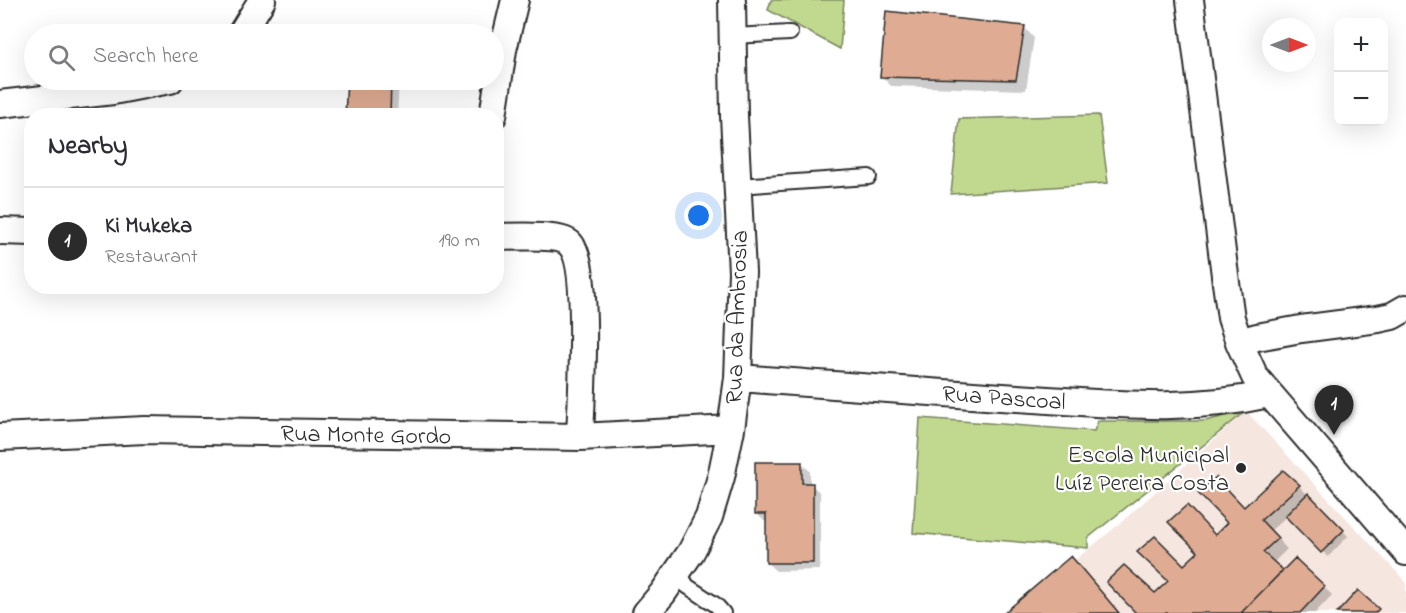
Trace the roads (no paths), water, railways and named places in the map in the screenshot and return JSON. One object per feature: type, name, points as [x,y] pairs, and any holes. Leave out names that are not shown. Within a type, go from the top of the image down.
[{"type":"street","points":[[247,24],[262,0]]},
{"type":"street","points":[[504,46],[515,0]]},
{"type":"street","name":"Rua da Ambrosia","points":[[646,613],[663,593],[691,552],[709,517],[721,477],[731,429],[738,378],[742,272],[734,116],[732,0]]},
{"type":"street","points":[[1190,0],[1226,283],[1239,342],[1255,377],[1406,552]]},
{"type":"street","points":[[0,105],[118,90]]},
{"type":"street","points":[[494,108],[497,90]]},
{"type":"street","points":[[0,231],[24,231]]},
{"type":"street","points":[[504,237],[555,238],[568,242],[574,251],[581,281],[583,304],[580,438]]},
{"type":"street","points":[[1239,342],[1301,329],[1378,319],[1406,308]]},
{"type":"street","name":"Rua Pascoal","points":[[738,378],[1142,406],[1203,404],[1243,400],[1269,394]]},
{"type":"street","name":"Rua Monte Gordo","points":[[0,437],[145,430],[580,438],[731,429]]},
{"type":"lane","points":[[733,36],[790,33]]},
{"type":"lane","points":[[738,186],[869,177]]},
{"type":"lane","points":[[678,571],[687,586],[716,605],[723,613]]},
{"type":"place","name":"Ki Mukeka","points":[[1334,435]]},
{"type":"place","name":"Escola Municipal Luíz Pereira Costa","points":[[1241,468]]}]
